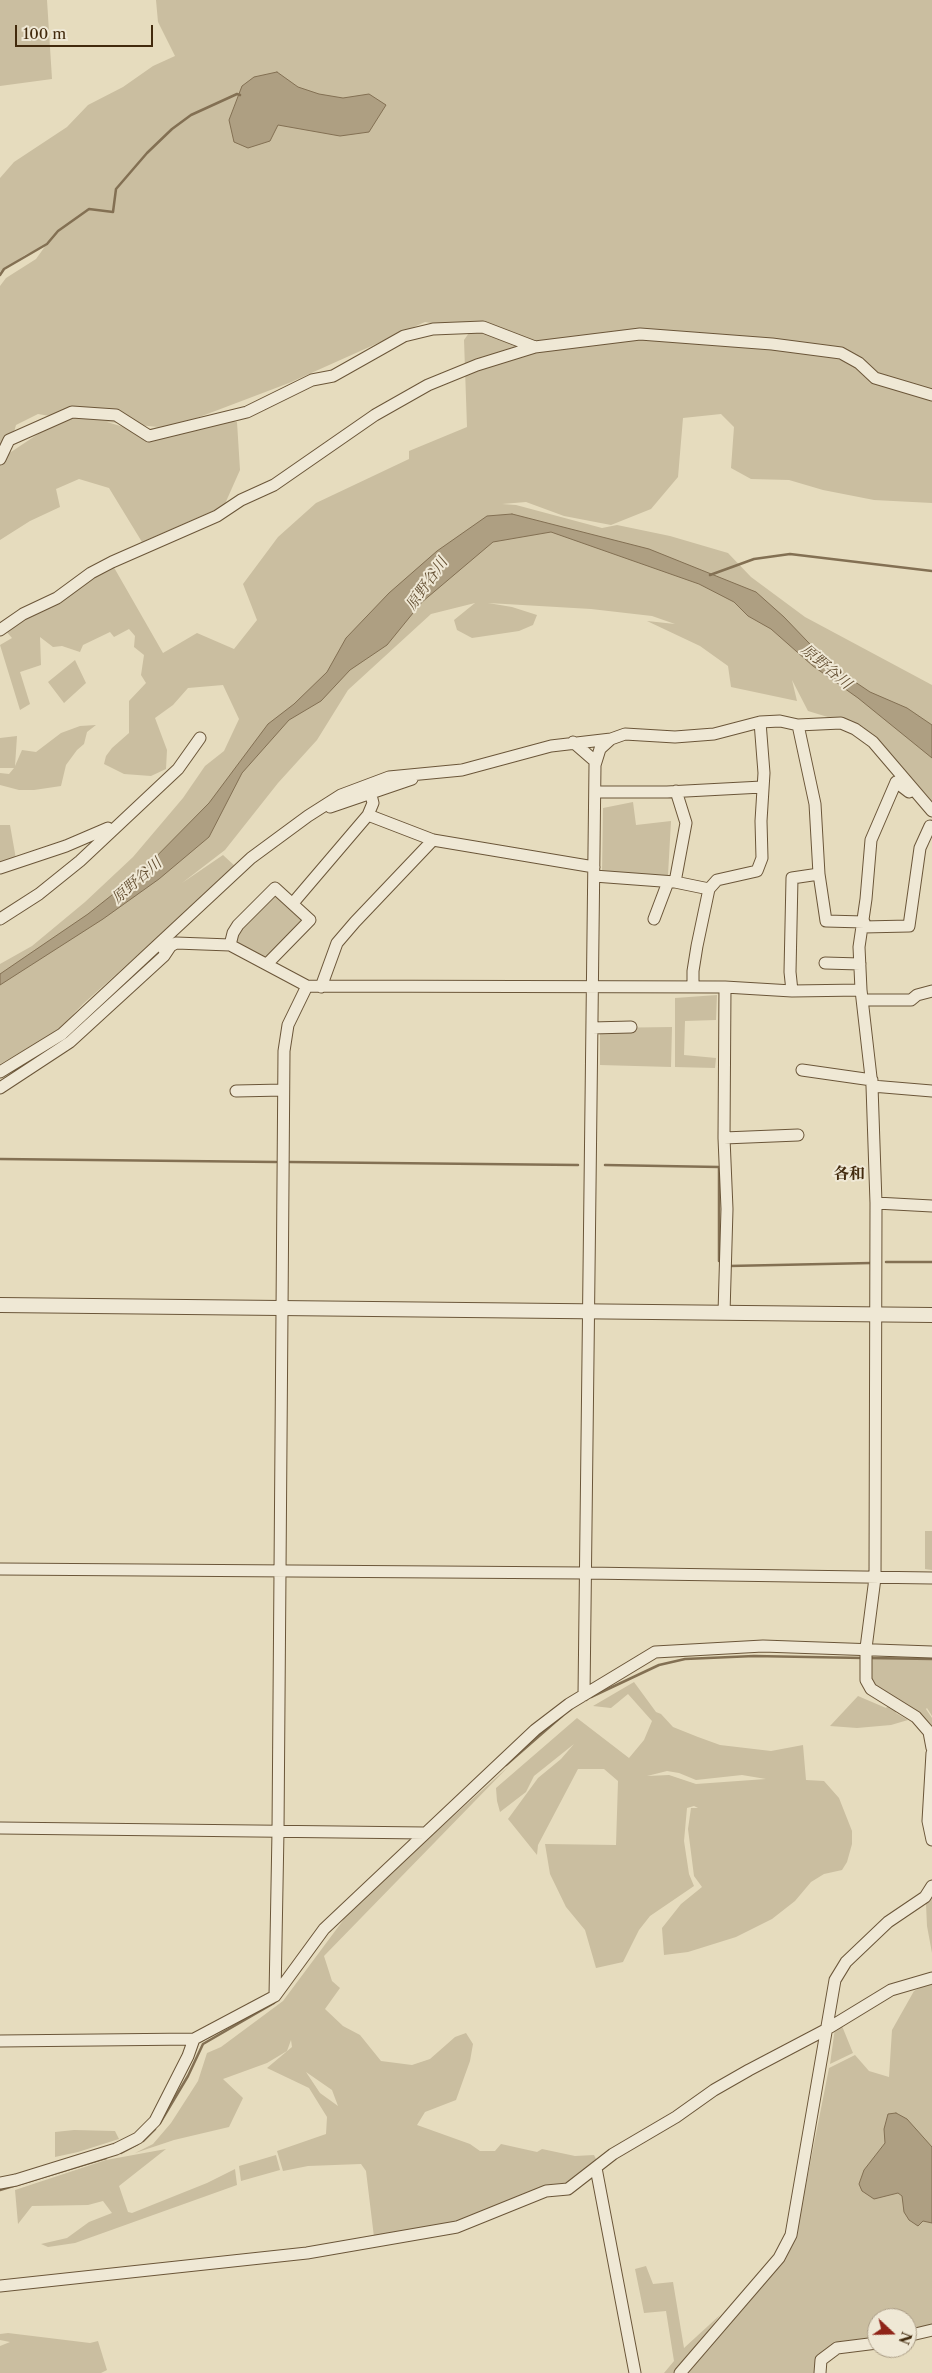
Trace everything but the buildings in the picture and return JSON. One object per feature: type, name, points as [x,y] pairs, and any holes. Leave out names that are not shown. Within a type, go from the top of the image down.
[{"type":"street","points":[[0,459],[9,440],[72,412],[116,415],[148,436],[247,412],[312,380],[333,376],[404,336],[433,329],[483,327],[535,347]]},
{"type":"street","points":[[0,630],[23,614],[57,598],[91,573],[217,516],[241,500],[274,485],[375,415],[428,385],[477,365],[535,347],[640,334],[772,344],[841,353],[859,363],[875,378],[932,395]]},
{"type":"street","points":[[0,1072],[62,1034],[251,858],[341,795],[389,777],[462,770],[551,746],[611,739],[626,734],[675,737],[714,734],[760,722],[780,721],[798,725],[841,722],[873,742],[931,807]]},
{"type":"street","points":[[694,987],[693,971],[709,889],[717,880],[757,870],[762,858],[762,787],[764,773],[760,722]]},
{"type":"street","points":[[798,725],[815,804],[819,874],[826,921],[909,926],[920,848],[930,826],[932,827]]},
{"type":"street","points":[[0,919],[39,894],[121,822],[178,769],[200,738]]},
{"type":"street","points":[[584,1695],[596,762],[600,749],[611,739]]},
{"type":"street","points":[[573,742],[596,762]]},
{"type":"street","points":[[316,811],[372,795],[428,774]]},
{"type":"street","points":[[931,807],[924,808],[901,784],[896,782],[871,840],[859,947],[862,995],[872,1083],[876,1203],[875,1578],[866,1648],[866,1680],[871,1689],[916,1717],[929,1732],[932,1748]]},
{"type":"street","points":[[596,792],[762,787]]},
{"type":"street","points":[[654,919],[672,882],[686,823],[676,791]]},
{"type":"street","points":[[293,902],[368,815],[373,803],[372,795]]},
{"type":"street","points":[[368,815],[433,840],[594,871],[709,889]]},
{"type":"street","points":[[0,868],[87,838],[121,822]]},
{"type":"street","points":[[321,987],[337,943],[433,840]]},
{"type":"street","points":[[792,991],[790,972],[792,878],[819,874]]},
{"type":"street","points":[[230,945],[233,933],[238,925],[275,888],[293,902],[310,920],[267,964]]},
{"type":"street","points":[[87,1009],[118,989],[176,943],[230,945],[307,986],[321,987],[725,987],[862,995],[911,1000],[924,992],[932,991]]},
{"type":"street","points":[[0,1088],[70,1042],[164,956],[170,947]]},
{"type":"street","points":[[825,963],[860,964]]},
{"type":"street","points":[[275,1996],[284,1037],[293,1012],[307,986]]},
{"type":"street","points":[[724,1313],[727,1209],[724,1138],[725,987]]},
{"type":"street","points":[[592,1028],[631,1027]]},
{"type":"street","points":[[802,1070],[872,1083],[932,1091]]},
{"type":"street","points":[[236,1091],[283,1090]]},
{"type":"street","points":[[724,1138],[798,1135]]},
{"type":"street","points":[[876,1203],[932,1206]]},
{"type":"street","points":[[0,1305],[932,1315]]},
{"type":"street","points":[[0,1569],[279,1572],[585,1572],[932,1578]]},
{"type":"street","points":[[0,2041],[194,2039],[275,1996],[324,1929],[536,1730],[584,1695],[655,1652],[763,1646],[866,1648],[932,1652]]},
{"type":"street","points":[[932,1753],[928,1821],[932,1840]]},
{"type":"street","points":[[0,1828],[425,1833]]},
{"type":"street","points":[[680,2373],[779,2258],[791,2235],[836,1980],[846,1962],[888,1922],[925,1897],[932,1886]]},
{"type":"street","points":[[0,2286],[307,2253],[457,2227],[546,2191],[568,2188],[612,2154],[676,2117],[714,2090],[827,2030],[891,1990],[932,1978]]},
{"type":"street","points":[[0,2183],[16,2180],[116,2149],[138,2138],[155,2121],[188,2056],[194,2039]]},
{"type":"street","points":[[596,2168],[635,2373]]},
{"type":"street","points":[[917,2334],[932,2330]]},
{"type":"street","points":[[820,2373],[821,2360],[837,2348],[867,2344]]},
{"type":"shaded area","points":[[0,0],[47,0],[52,79],[0,86]]},
{"type":"shaded area","points":[[156,0],[932,0],[932,503],[874,500],[823,490],[789,480],[751,479],[731,468],[734,427],[721,414],[683,418],[678,477],[651,509],[611,525],[564,516],[526,502],[502,504],[516,505],[602,528],[617,525],[670,536],[728,553],[751,577],[805,617],[932,685],[932,808],[864,728],[808,711],[792,680],[797,701],[731,687],[728,666],[700,646],[647,621],[675,624],[652,616],[591,609],[488,603],[512,607],[537,615],[533,625],[519,631],[472,638],[457,630],[454,620],[475,603],[431,614],[348,690],[317,740],[278,783],[225,850],[182,883],[223,855],[236,867],[83,1004],[55,1033],[0,1064],[0,964],[32,946],[85,902],[133,857],[183,798],[205,766],[224,751],[239,719],[223,685],[188,688],[173,705],[155,718],[167,750],[166,769],[151,776],[124,774],[104,764],[106,756],[112,748],[129,733],[129,701],[146,683],[141,675],[144,655],[134,647],[135,636],[129,629],[114,637],[110,632],[83,645],[80,652],[62,646],[53,647],[40,637],[41,665],[20,672],[30,704],[20,710],[0,645],[12,638],[4,629],[112,564],[163,653],[197,633],[234,649],[257,620],[243,584],[278,537],[316,503],[409,459],[409,451],[467,427],[464,340],[471,330],[425,322],[289,383],[181,424],[224,419],[237,422],[240,470],[224,506],[142,542],[109,488],[79,479],[56,489],[60,507],[30,521],[0,540],[0,286],[6,278],[36,259],[46,245],[25,255],[0,272],[0,178],[14,162],[67,127],[88,105],[123,87],[153,66],[175,56],[158,22]],"holes":[[[38,414],[62,418],[8,454],[16,425]],[[108,422],[158,427],[148,429],[144,433]]]},
{"type":"shaded area","points":[[75,660],[86,683],[64,703],[48,682]]},
{"type":"shaded area","points":[[96,725],[87,732],[84,744],[66,765],[61,786],[19,790],[0,785],[0,773],[9,774],[14,768],[0,768],[0,738],[17,736],[15,766],[22,750],[36,752],[61,733],[80,726]]},
{"type":"shaded area","points":[[633,802],[636,825],[671,821],[668,875],[602,874],[603,808]]},
{"type":"shaded area","points":[[0,825],[10,825],[16,859],[0,864]]},
{"type":"shaded area","points":[[276,891],[307,919],[266,961],[233,943],[235,934]]},
{"type":"shaded area","points":[[717,995],[716,1020],[685,1021],[684,1055],[716,1058],[715,1068],[675,1067],[675,998]]},
{"type":"shaded area","points":[[672,1027],[671,1067],[600,1065],[600,1028]]},
{"type":"shaded area","points":[[925,1531],[932,1531],[932,1570],[925,1569]]},
{"type":"shaded area","points":[[872,1658],[932,1658],[932,1716],[926,1709],[932,1718],[932,1734],[894,1704],[896,1713],[908,1720],[891,1725],[857,1728],[830,1726],[858,1696],[886,1708],[893,1699],[879,1691],[870,1676]]},
{"type":"shaded area","points":[[634,1682],[656,1712],[661,1714],[673,1727],[698,1737],[720,1745],[771,1751],[803,1745],[806,1780],[824,1781],[839,1798],[852,1831],[852,1844],[847,1862],[842,1870],[824,1874],[811,1882],[795,1901],[772,1919],[736,1937],[688,1952],[664,1955],[662,1928],[681,1904],[702,1887],[694,1876],[688,1829],[691,1808],[698,1808],[694,1806],[687,1808],[684,1841],[689,1874],[694,1886],[650,1916],[639,1930],[623,1962],[596,1968],[585,1930],[566,1907],[550,1874],[545,1844],[616,1845],[618,1781],[604,1769],[578,1769],[538,1845],[537,1855],[508,1819],[538,1778],[561,1759],[574,1744],[534,1776],[526,1792],[500,1812],[496,1788],[577,1718],[629,1758],[644,1740],[652,1721],[628,1694],[611,1708],[593,1706]],"holes":[[[667,1771],[679,1773],[696,1780],[742,1775],[766,1779],[696,1784],[669,1775],[647,1776]]]},
{"type":"shaded area","points":[[509,1766],[324,1956],[332,1981],[340,1988],[325,2009],[343,2026],[360,2035],[381,2061],[412,2065],[430,2059],[455,2037],[466,2033],[473,2044],[470,2061],[456,2100],[425,2112],[417,2125],[470,2144],[480,2151],[495,2151],[501,2144],[537,2152],[542,2149],[575,2156],[594,2155],[597,2161],[578,2182],[447,2227],[374,2237],[366,2171],[361,2164],[308,2166],[283,2171],[277,2151],[326,2134],[327,2117],[309,2088],[267,2068],[292,2047],[291,2040],[287,2051],[267,2063],[223,2079],[243,2098],[229,2127],[174,2140],[135,2153],[153,2144],[171,2123],[198,2081],[207,2053],[221,2047],[283,2001],[353,1907]],"holes":[[[306,2072],[332,2090],[338,2106],[320,2093]]]},
{"type":"shaded area","points":[[932,1897],[932,1953],[927,1926],[926,1904]]},
{"type":"shaded area","points":[[932,1981],[932,2325],[917,2328],[917,2308],[867,2308],[867,2340],[836,2346],[815,2373],[686,2373],[796,2235],[829,2068],[855,2055],[869,2071],[889,2077],[892,2030],[914,1991]]},
{"type":"shaded area","points":[[842,2026],[853,2053],[830,2064],[835,2028]]},
{"type":"shaded area","points":[[74,2130],[115,2131],[119,2139],[55,2157],[55,2132]]},
{"type":"shaded area","points":[[166,2149],[119,2186],[128,2212],[132,2213],[207,2183],[235,2169],[237,2185],[75,2243],[48,2247],[41,2244],[67,2238],[89,2222],[112,2213],[103,2201],[88,2205],[32,2206],[18,2224],[15,2190],[106,2160]]},
{"type":"shaded area","points":[[276,2155],[280,2170],[241,2181],[239,2166]]},
{"type":"shaded area","points":[[646,2266],[653,2284],[673,2282],[684,2348],[720,2315],[677,2373],[664,2373],[674,2361],[666,2311],[644,2313],[635,2269]]},
{"type":"shaded area","points":[[8,2333],[90,2343],[98,2341],[107,2370],[101,2373],[0,2373],[0,2346],[10,2342],[0,2340],[0,2334]]},
{"type":"water","points":[[277,72],[298,87],[319,94],[343,98],[369,94],[386,105],[369,132],[340,136],[278,125],[270,141],[248,148],[234,142],[229,120],[242,86],[254,77]]},
{"type":"water","name":"原野谷川","points":[[512,514],[649,549],[756,592],[784,617],[830,665],[870,692],[907,708],[932,725],[932,758],[858,698],[813,666],[771,629],[748,616],[734,602],[699,584],[551,532],[493,542],[422,602],[387,645],[350,670],[321,701],[289,720],[242,773],[209,837],[159,879],[103,919],[0,985],[0,974],[88,914],[141,872],[209,803],[268,724],[294,704],[327,672],[346,638],[389,593],[437,551],[487,516]]},
{"type":"water","points":[[896,2113],[907,2119],[932,2147],[932,2223],[923,2221],[918,2226],[909,2220],[904,2212],[902,2196],[898,2193],[874,2199],[862,2191],[859,2184],[864,2170],[885,2143],[884,2129],[888,2114]]},
{"type":"waterway","points":[[0,275],[4,269],[47,244],[58,231],[89,209],[113,212],[116,189],[147,153],[172,129],[191,115],[237,94],[240,95]]},
{"type":"waterway","points":[[710,575],[754,559],[790,554],[932,571]]},
{"type":"waterway","points":[[0,1159],[276,1162]]},
{"type":"waterway","points":[[290,1162],[578,1165]]},
{"type":"waterway","points":[[605,1165],[719,1167],[719,1261]]},
{"type":"waterway","points":[[886,1262],[932,1262]]},
{"type":"waterway","points":[[729,1266],[871,1263]]},
{"type":"waterway","points":[[591,1697],[659,1665],[685,1659],[754,1656],[863,1658]]},
{"type":"waterway","points":[[869,1658],[932,1659]]},
{"type":"waterway","points":[[506,1765],[562,1716]]},
{"type":"waterway","points":[[160,2123],[188,2076],[203,2044],[274,2003]]},
{"type":"waterway","points":[[143,2141],[155,2129]]},
{"type":"waterway","points":[[121,2153],[138,2144]]},
{"type":"waterway","points":[[0,2190],[106,2158]]},
{"type":"district","name":"各和","points":[[849,1174]]}]
